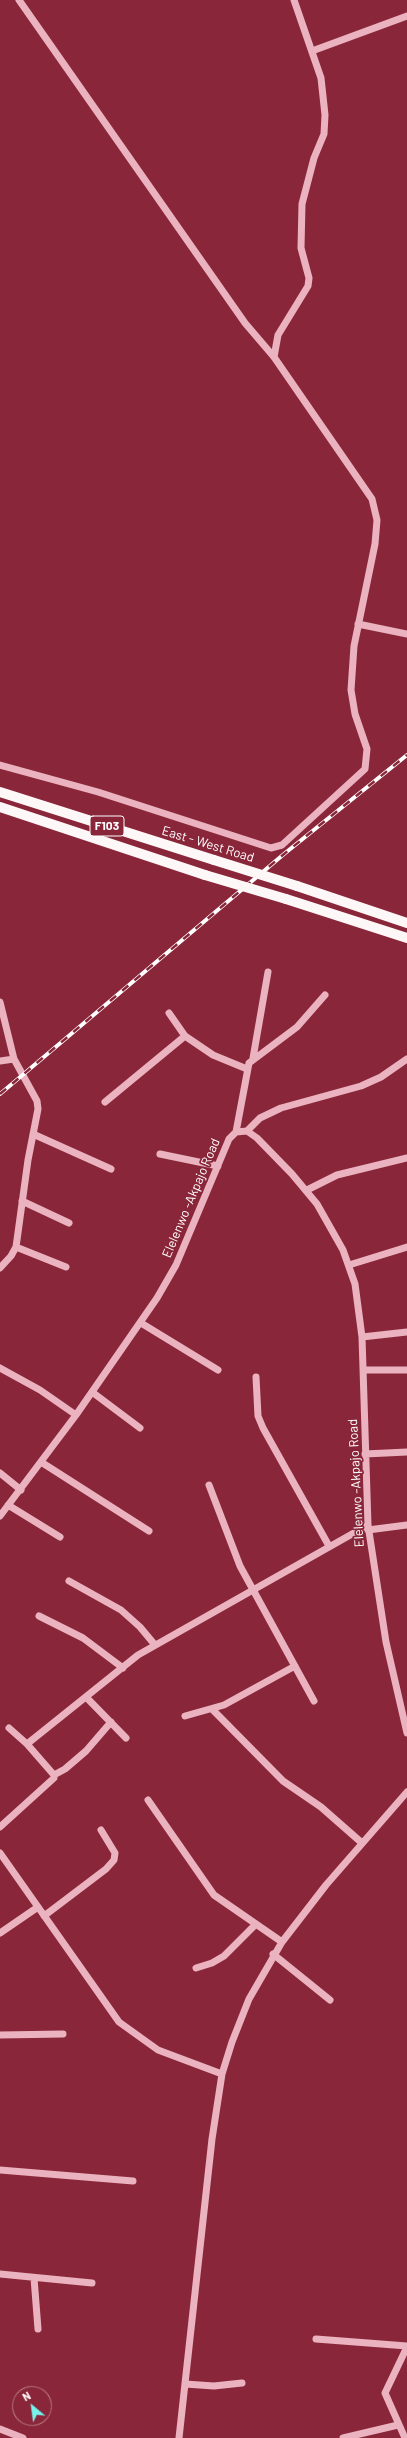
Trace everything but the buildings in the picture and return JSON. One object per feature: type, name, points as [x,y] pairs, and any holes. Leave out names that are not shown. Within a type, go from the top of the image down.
[{"type":"main road","name":"East - West Road","points":[[0,792],[297,886],[407,923]]},
{"type":"main road","name":"F103","points":[[0,807],[407,938]]},
{"type":"street","points":[[0,765],[98,792],[271,848],[282,845],[365,769],[367,749],[355,714],[351,690],[354,646],[375,544],[377,520],[372,499],[274,357],[245,323],[19,0]]},
{"type":"street","points":[[274,357],[278,335],[308,286],[309,278],[301,248],[302,204],[314,158],[324,134],[325,115],[321,78],[294,0]]},
{"type":"street","points":[[312,51],[407,16]]},
{"type":"street","points":[[358,624],[407,634]]},
{"type":"street","points":[[236,1132],[247,1069],[253,1058],[268,972]]},
{"type":"street","points":[[253,1058],[297,1027],[325,995]]},
{"type":"street","points":[[0,1002],[14,1059],[37,1101],[38,1114],[33,1134],[16,1247],[11,1256],[0,1268]]},
{"type":"street","points":[[169,1013],[185,1036],[213,1055],[247,1069]]},
{"type":"street","points":[[105,1102],[185,1036]]},
{"type":"street","points":[[0,1062],[14,1059]]},
{"type":"street","points":[[247,1131],[260,1118],[281,1108],[361,1086],[381,1077],[407,1059]]},
{"type":"street","name":"Elelenwo -Akpajo Road","points":[[0,1516],[76,1415],[141,1323],[176,1265],[229,1139],[236,1132],[247,1131],[258,1138],[307,1190],[335,1234],[349,1265],[359,1301],[362,1337],[368,1528],[386,1642],[407,1733]]},
{"type":"street","points":[[33,1134],[111,1169]]},
{"type":"street","points":[[160,1154],[218,1166]]},
{"type":"street","points":[[307,1190],[337,1174],[407,1158]]},
{"type":"street","points":[[22,1201],[69,1223]]},
{"type":"street","points":[[16,1247],[66,1267]]},
{"type":"street","points":[[349,1265],[407,1247]]},
{"type":"street","points":[[141,1323],[218,1370]]},
{"type":"street","points":[[362,1337],[407,1332]]},
{"type":"street","points":[[0,1368],[40,1390],[76,1415]]},
{"type":"street","points":[[363,1370],[407,1370]]},
{"type":"street","points":[[256,1377],[258,1416],[263,1428],[329,1546]]},
{"type":"street","points":[[92,1392],[140,1428]]},
{"type":"street","points":[[365,1454],[407,1452]]},
{"type":"street","points":[[41,1462],[148,1530]]},
{"type":"street","points":[[0,1473],[21,1490]]},
{"type":"street","points":[[209,1485],[232,1547],[253,1590],[314,1701]]},
{"type":"street","points":[[8,1505],[60,1537]]},
{"type":"street","points":[[27,1744],[138,1655],[155,1645],[329,1546],[368,1528],[407,1525]]},
{"type":"street","points":[[69,1581],[121,1610],[140,1627],[155,1645]]},
{"type":"street","points":[[39,1616],[83,1638],[123,1668]]},
{"type":"street","points":[[185,1716],[214,1710],[295,1666]]},
{"type":"street","points":[[86,1697],[126,1738]]},
{"type":"street","points":[[214,1710],[283,1781],[321,1807],[362,1843]]},
{"type":"street","points":[[0,1827],[54,1778],[54,1775],[74,1763],[86,1752],[111,1722]]},
{"type":"street","points":[[9,1728],[27,1744],[54,1775]]},
{"type":"street","points":[[179,2438],[210,2155],[222,2074],[249,1999],[274,1954],[362,1843],[407,1792]]},
{"type":"street","points":[[148,1800],[214,1896],[282,1942]]},
{"type":"street","points":[[44,1916],[106,1869],[114,1860],[115,1853],[101,1830]]},
{"type":"street","points":[[0,1853],[119,2022],[158,2050],[222,2074]]},
{"type":"street","points":[[0,1932],[38,1907]]},
{"type":"street","points":[[196,1968],[224,1956],[255,1925]]},
{"type":"street","points":[[274,1954],[330,2000]]},
{"type":"street","points":[[0,2036],[63,2034]]},
{"type":"street","points":[[0,2170],[133,2181]]},
{"type":"street","points":[[0,2274],[92,2283]]},
{"type":"street","points":[[34,2278],[38,2329]]},
{"type":"street","points":[[316,2339],[407,2346],[385,2389],[386,2398],[405,2438]]},
{"type":"street","points":[[185,2384],[242,2384]]},
{"type":"street","points":[[343,2438],[398,2426]]},
{"type":"street","points":[[0,2429],[23,2438]]},
{"type":"railway","points":[[0,1094],[284,854],[407,755]]}]
